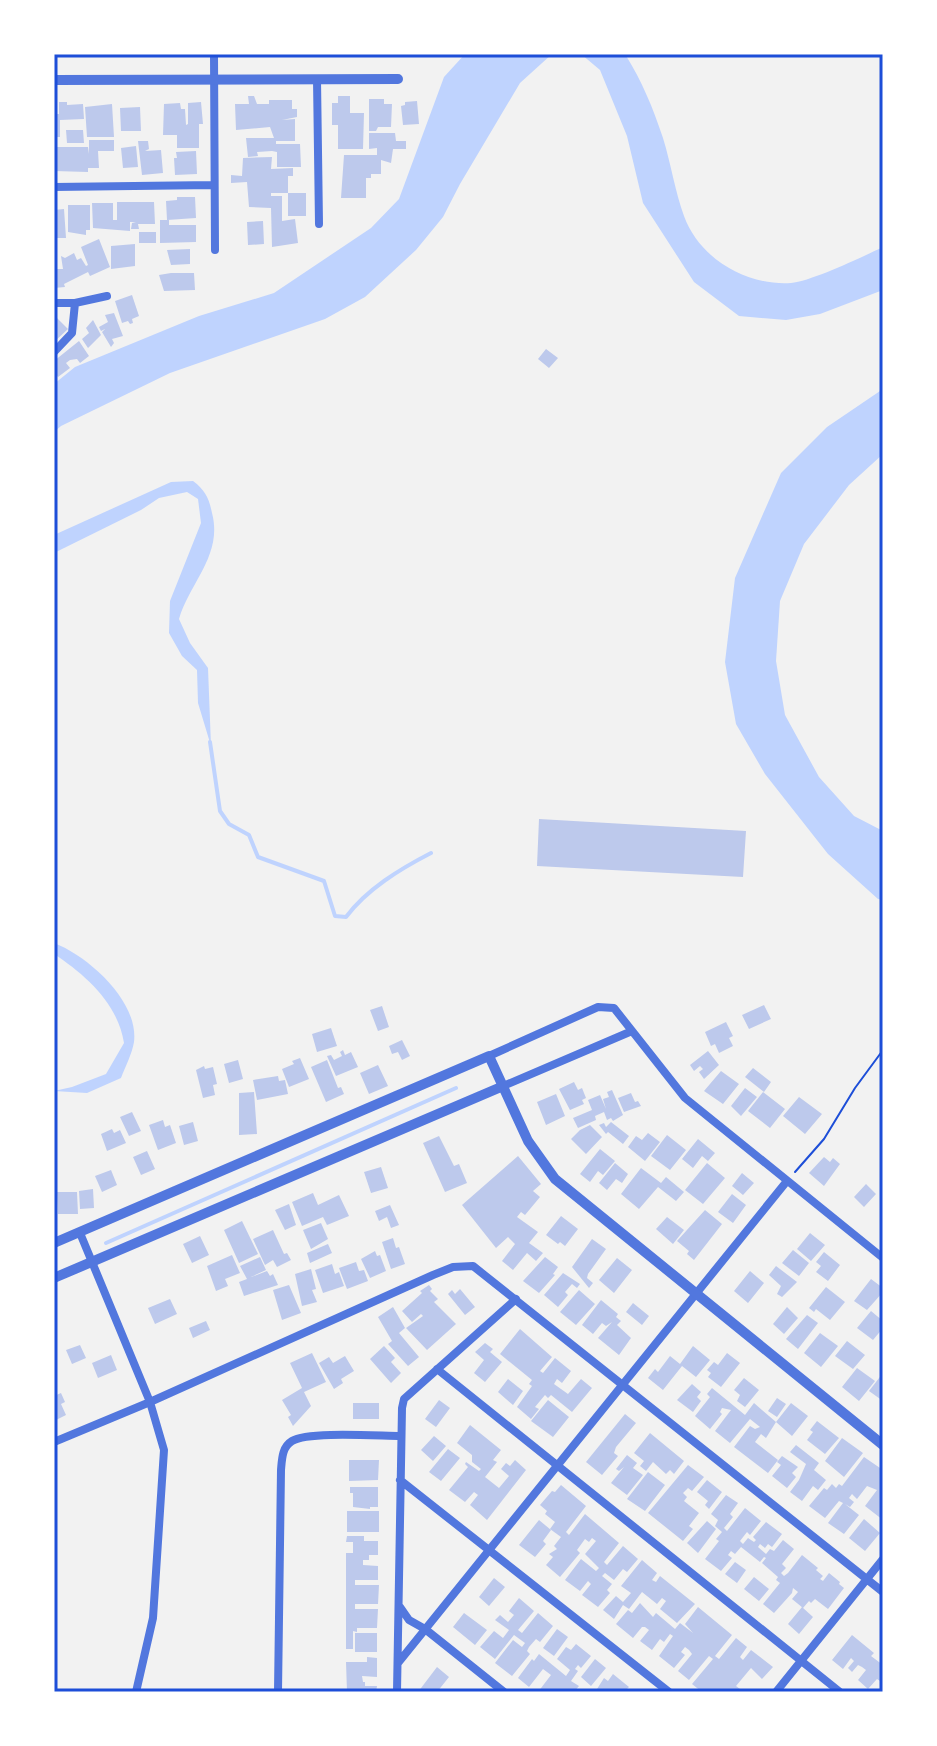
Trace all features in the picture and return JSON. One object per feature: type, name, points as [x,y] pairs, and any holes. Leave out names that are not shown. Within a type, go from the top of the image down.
[{"type":"street","points":[[214,54],[215,250]]},
{"type":"street","points":[[317,79],[319,224]]},
{"type":"street","points":[[54,80],[398,79]]},
{"type":"street","points":[[54,187],[214,185]]},
{"type":"street","points":[[54,303],[75,303],[107,296]]},
{"type":"street","points":[[54,352],[72,333],[75,303]]},
{"type":"street","points":[[54,1243],[598,1007],[614,1008],[685,1098],[883,1258]]},
{"type":"street","points":[[54,1278],[632,1031]]},
{"type":"street","points":[[489,1056],[528,1141],[555,1179],[883,1445]]},
{"type":"street","points":[[398,1663],[787,1181]]},
{"type":"street","points":[[80,1233],[150,1402],[165,1463],[153,1618],[136,1692]]},
{"type":"street","points":[[54,1442],[453,1267],[473,1266],[883,1592]]},
{"type":"street","points":[[397,1692],[404,1399],[516,1299]]},
{"type":"street","points":[[437,1369],[840,1692]]},
{"type":"street","points":[[278,1692],[281,1470],[284,1449],[291,1441],[313,1436],[401,1436]]},
{"type":"street","points":[[400,1480],[669,1692]]},
{"type":"street","points":[[776,1692],[883,1559]]},
{"type":"street","points":[[399,1606],[409,1620],[425,1629],[504,1692]]},
{"type":"path","points":[[787,1181],[824,1139],[883,1050]]},
{"type":"water","points":[[465,54],[552,54],[520,83],[443,217],[416,250],[365,297],[325,319],[170,373],[54,432],[54,384],[75,367],[199,316],[274,293],[371,228],[399,199],[444,77]]},
{"type":"water","points":[[581,54],[625,54],[651,105],[684,216],[701,245],[713,256],[726,266],[757,280],[791,283],[824,273],[883,247],[883,290],[820,314],[786,320],[739,316],[694,282],[643,203],[627,136],[600,70]]},
{"type":"water","points":[[883,389],[883,454],[849,485],[804,544],[780,601],[776,661],[785,715],[819,777],[854,816],[883,831],[883,900],[878,899],[828,854],[765,774],[736,724],[725,662],[735,578],[781,473],[827,427]]},
{"type":"water","points":[[193,481],[209,503],[214,528],[213,542],[179,619],[190,643],[208,668],[211,746],[198,703],[197,670],[182,656],[169,633],[170,601],[201,523],[198,499],[187,492],[159,498],[54,553],[54,535],[171,482]]},
{"type":"water","points":[[54,943],[82,958],[109,982],[128,1011],[133,1027],[133,1047],[121,1078],[87,1093],[54,1091],[106,1074],[124,1043],[121,1029],[99,992],[78,971],[54,954]]},
{"type":"building","points":[[248,96],[254,96],[257,104],[269,104],[269,100],[292,100],[292,109],[297,109],[297,117],[282,120],[295,119],[295,141],[276,141],[276,144],[300,144],[301,167],[277,167],[277,152],[272,151],[257,152],[258,156],[248,157],[246,138],[274,138],[270,127],[236,130],[235,104],[249,104]]},
{"type":"building","points":[[338,96],[350,96],[350,113],[364,113],[363,149],[338,149],[338,125],[332,125],[332,103],[338,103]]},
{"type":"building","points":[[369,99],[384,99],[384,104],[392,104],[391,127],[369,131]]},
{"type":"building","points":[[417,101],[419,124],[403,125],[401,106],[405,102]]},
{"type":"building","points":[[59,102],[83,104],[84,119],[60,120],[60,137],[54,137],[54,114],[59,114]]},
{"type":"building","points":[[201,102],[203,124],[199,124],[199,148],[177,148],[177,135],[163,135],[164,104],[180,103],[181,109],[185,109],[186,125],[188,103]]},
{"type":"building","points":[[112,104],[114,137],[87,137],[85,107]]},
{"type":"building","points":[[140,107],[141,131],[121,131],[120,108]]},
{"type":"building","points":[[66,130],[83,130],[84,143],[67,143]]},
{"type":"building","points":[[369,133],[395,133],[396,141],[406,141],[406,149],[393,149],[391,163],[381,160],[381,174],[371,174],[371,178],[366,178],[366,198],[341,198],[344,155],[377,155],[377,148],[369,149]]},
{"type":"building","points":[[89,140],[114,140],[114,151],[98,151],[99,168],[88,168],[88,172],[54,171],[54,143],[57,147],[88,147],[89,154]]},
{"type":"building","points":[[138,141],[148,141],[149,149],[145,151],[161,150],[163,173],[142,175]]},
{"type":"building","points":[[136,146],[138,167],[123,168],[121,148]]},
{"type":"building","points":[[196,151],[197,174],[175,175],[176,152]]},
{"type":"building","points":[[272,157],[271,169],[293,168],[293,176],[288,176],[288,193],[271,193],[271,196],[282,196],[282,221],[295,219],[298,243],[272,247],[271,208],[249,207],[247,182],[231,183],[231,175],[242,176],[243,158]]},
{"type":"building","points":[[288,193],[306,193],[306,216],[288,216]]},
{"type":"building","points":[[177,197],[195,197],[196,218],[167,220],[166,201],[177,200]]},
{"type":"building","points":[[117,202],[154,202],[155,224],[138,224],[139,229],[131,229],[132,223],[136,222],[130,222],[130,231],[93,228],[92,203],[113,203],[113,220],[117,220]]},
{"type":"building","points":[[68,205],[90,205],[90,230],[86,230],[86,235],[68,232]]},
{"type":"building","points":[[64,209],[66,238],[54,238],[54,210]]},
{"type":"building","points":[[160,220],[169,220],[169,225],[196,225],[196,242],[160,243]]},
{"type":"building","points":[[263,221],[264,244],[248,245],[247,222]]},
{"type":"building","points":[[139,232],[156,232],[156,243],[139,243]]},
{"type":"building","points":[[99,239],[110,267],[90,276],[88,272],[64,284],[65,287],[54,288],[54,269],[63,269],[61,256],[65,258],[74,253],[77,260],[81,258],[86,266],[81,247]]},
{"type":"building","points":[[135,244],[135,266],[111,269],[111,246]]},
{"type":"building","points":[[190,249],[190,264],[171,265],[167,250]]},
{"type":"building","points":[[194,273],[195,290],[164,291],[159,275]]},
{"type":"building","points":[[132,295],[139,316],[132,319],[133,323],[122,323],[115,301]]},
{"type":"building","points":[[114,313],[123,336],[112,339],[114,343],[111,347],[102,332],[105,329],[101,331],[99,327],[108,322],[105,315]]},
{"type":"building","points":[[54,315],[68,329],[54,342]]},
{"type":"building","points":[[93,320],[101,335],[88,348],[82,339],[89,333],[86,328]]},
{"type":"building","points":[[79,341],[89,356],[80,363],[77,359],[70,360],[66,363],[70,368],[58,377],[54,372],[54,361]]},
{"type":"building","points":[[546,349],[558,358],[549,368],[538,359]]},
{"type":"building","points":[[539,819],[746,831],[743,877],[537,866]]},
{"type":"building","points":[[764,1005],[771,1019],[749,1029],[742,1015]]},
{"type":"building","points":[[382,1006],[389,1027],[378,1031],[370,1010]]},
{"type":"building","points":[[726,1022],[733,1036],[729,1038],[733,1046],[719,1053],[715,1044],[711,1046],[705,1032]]},
{"type":"building","points":[[331,1028],[337,1046],[317,1052],[312,1034]]},
{"type":"building","points":[[402,1040],[410,1056],[402,1060],[398,1052],[392,1054],[389,1046]]},
{"type":"building","points":[[343,1050],[345,1055],[351,1052],[358,1067],[336,1076],[327,1056],[331,1055],[334,1060],[342,1056],[340,1052]]},
{"type":"building","points":[[708,1051],[719,1065],[704,1079],[699,1072],[703,1069],[700,1066],[694,1071],[690,1065]]},
{"type":"building","points":[[300,1058],[309,1079],[289,1087],[282,1069]]},
{"type":"building","points":[[238,1060],[243,1079],[229,1083],[224,1064]]},
{"type":"building","points":[[327,1060],[338,1088],[341,1087],[344,1094],[326,1102],[311,1067]]},
{"type":"building","points":[[378,1065],[388,1086],[369,1094],[360,1073]]},
{"type":"building","points":[[204,1066],[205,1069],[213,1067],[217,1084],[213,1085],[215,1095],[203,1098],[196,1070]]},
{"type":"building","points":[[753,1068],[771,1082],[764,1092],[745,1077]]},
{"type":"building","points":[[721,1071],[739,1084],[723,1104],[704,1091]]},
{"type":"building","points":[[278,1076],[279,1081],[285,1080],[288,1094],[257,1100],[253,1080]]},
{"type":"building","points":[[574,1082],[578,1090],[582,1088],[586,1098],[582,1100],[584,1104],[570,1110],[559,1089]]},
{"type":"building","points":[[745,1088],[757,1097],[741,1116],[731,1106]]},
{"type":"building","points":[[612,1090],[623,1115],[613,1121],[611,1118],[607,1120],[604,1112],[595,1116],[596,1120],[578,1128],[573,1118],[592,1110],[588,1100],[600,1095],[606,1109],[603,1099],[609,1097],[607,1092]]},
{"type":"building","points":[[254,1092],[257,1134],[239,1135],[239,1093]]},
{"type":"building","points":[[763,1092],[785,1109],[770,1128],[748,1111]]},
{"type":"building","points":[[631,1093],[641,1106],[624,1112],[618,1098]]},
{"type":"building","points":[[556,1094],[565,1116],[546,1125],[537,1102]]},
{"type":"building","points":[[799,1097],[822,1114],[805,1134],[783,1116]]},
{"type":"building","points":[[132,1112],[141,1131],[129,1136],[120,1117]]},
{"type":"building","points":[[163,1120],[165,1127],[170,1125],[176,1143],[158,1150],[149,1125]]},
{"type":"building","points":[[193,1122],[198,1141],[184,1145],[179,1126]]},
{"type":"building","points":[[611,1122],[629,1136],[623,1144],[608,1132],[606,1134],[599,1125],[604,1123],[606,1127]]},
{"type":"building","points":[[590,1125],[602,1137],[586,1154],[571,1139]]},
{"type":"building","points":[[112,1129],[114,1133],[120,1130],[126,1143],[107,1151],[101,1134]]},
{"type":"building","points":[[648,1133],[660,1142],[645,1161],[628,1147],[636,1136],[642,1140]]},
{"type":"building","points":[[667,1135],[686,1150],[670,1170],[651,1156]]},
{"type":"building","points":[[439,1136],[454,1166],[459,1164],[467,1183],[445,1192],[423,1143]]},
{"type":"building","points":[[698,1139],[715,1153],[708,1161],[702,1156],[693,1168],[682,1159]]},
{"type":"building","points":[[600,1149],[615,1161],[603,1175],[598,1171],[590,1182],[580,1174]]},
{"type":"building","points":[[147,1151],[155,1169],[141,1175],[133,1157]]},
{"type":"building","points":[[518,1156],[541,1184],[533,1191],[540,1197],[525,1215],[521,1212],[517,1217],[538,1232],[529,1243],[543,1253],[536,1261],[527,1253],[513,1270],[502,1261],[515,1244],[508,1237],[496,1248],[462,1205]]},
{"type":"building","points":[[824,1157],[830,1162],[833,1158],[840,1164],[824,1186],[809,1173]]},
{"type":"building","points":[[615,1163],[628,1174],[622,1183],[616,1179],[607,1190],[599,1183]]},
{"type":"building","points":[[707,1163],[725,1178],[703,1204],[685,1190]]},
{"type":"building","points":[[381,1167],[388,1188],[371,1193],[364,1172]]},
{"type":"building","points":[[641,1168],[661,1183],[666,1177],[684,1192],[676,1201],[658,1187],[639,1209],[621,1194]]},
{"type":"building","points":[[111,1170],[117,1185],[102,1192],[95,1176]]},
{"type":"building","points":[[742,1173],[754,1183],[743,1195],[732,1186]]},
{"type":"building","points":[[866,1184],[876,1194],[864,1207],[854,1197]]},
{"type":"building","points":[[93,1189],[94,1208],[80,1209],[79,1191]]},
{"type":"building","points":[[57,1192],[77,1192],[78,1214],[58,1214]]},
{"type":"building","points":[[313,1193],[318,1205],[339,1195],[349,1216],[327,1225],[323,1217],[302,1226],[292,1202]]},
{"type":"building","points":[[732,1194],[746,1205],[733,1223],[718,1212]]},
{"type":"building","points":[[289,1204],[296,1225],[285,1230],[275,1210]]},
{"type":"building","points":[[390,1205],[399,1225],[391,1228],[387,1217],[379,1221],[375,1211]]},
{"type":"building","points":[[705,1210],[722,1224],[694,1260],[677,1241]]},
{"type":"building","points":[[561,1216],[578,1229],[565,1246],[546,1235]]},
{"type":"building","points":[[667,1217],[684,1230],[673,1244],[656,1229]]},
{"type":"building","points":[[242,1221],[258,1254],[239,1263],[224,1230]]},
{"type":"building","points":[[321,1223],[328,1239],[311,1249],[303,1230]]},
{"type":"building","points":[[273,1230],[284,1254],[287,1253],[291,1260],[277,1267],[273,1260],[265,1265],[253,1239]]},
{"type":"building","points":[[810,1233],[825,1245],[811,1261],[797,1249]]},
{"type":"building","points":[[200,1236],[209,1255],[192,1263],[183,1244]]},
{"type":"building","points":[[393,1238],[405,1264],[391,1269],[382,1242]]},
{"type":"building","points":[[592,1239],[606,1249],[588,1274],[587,1278],[593,1283],[589,1288],[572,1267]]},
{"type":"building","points":[[328,1244],[332,1253],[310,1263],[307,1253]]},
{"type":"building","points":[[793,1250],[809,1263],[799,1276],[782,1263]]},
{"type":"building","points":[[375,1251],[377,1256],[380,1255],[386,1271],[370,1278],[361,1259]]},
{"type":"building","points":[[824,1252],[840,1265],[828,1281],[816,1272],[821,1266],[816,1262]]},
{"type":"building","points":[[232,1255],[240,1273],[225,1279],[228,1286],[216,1291],[207,1266]]},
{"type":"building","points":[[260,1257],[266,1270],[251,1277],[267,1271],[270,1276],[273,1274],[278,1285],[244,1296],[239,1282],[247,1279],[240,1266]]},
{"type":"building","points":[[545,1257],[558,1267],[539,1293],[523,1281]]},
{"type":"building","points":[[617,1258],[632,1270],[614,1293],[599,1280]]},
{"type":"building","points":[[356,1262],[359,1271],[364,1270],[368,1281],[347,1289],[339,1268]]},
{"type":"building","points":[[332,1264],[344,1286],[323,1293],[315,1270]]},
{"type":"building","points":[[776,1266],[797,1282],[782,1297],[777,1294],[781,1286],[769,1275]]},
{"type":"building","points":[[311,1269],[316,1289],[312,1290],[317,1302],[302,1306],[295,1274]]},
{"type":"building","points":[[750,1271],[764,1283],[748,1303],[734,1291]]},
{"type":"building","points":[[563,1273],[580,1284],[577,1288],[572,1284],[558,1307],[544,1295]]},
{"type":"building","points":[[871,1279],[883,1288],[883,1292],[867,1310],[854,1301]]},
{"type":"building","points":[[289,1285],[301,1313],[282,1320],[273,1290]]},
{"type":"building","points":[[429,1285],[430,1291],[438,1299],[434,1302],[456,1324],[427,1350],[406,1328],[423,1316],[421,1314],[412,1322],[402,1311]]},
{"type":"building","points":[[826,1287],[845,1302],[830,1320],[816,1309],[814,1312],[809,1308]]},
{"type":"building","points":[[460,1289],[475,1307],[465,1315],[448,1294],[452,1290],[455,1294]]},
{"type":"building","points":[[579,1290],[595,1304],[576,1325],[560,1312]]},
{"type":"building","points":[[170,1299],[177,1314],[155,1324],[148,1308]]},
{"type":"building","points":[[601,1300],[618,1314],[616,1317],[621,1321],[617,1325],[631,1338],[619,1355],[598,1338],[612,1322],[606,1326],[602,1323],[593,1334],[582,1325]]},
{"type":"building","points":[[633,1303],[649,1316],[642,1325],[626,1312]]},
{"type":"building","points":[[393,1307],[405,1328],[399,1333],[419,1357],[408,1366],[388,1344],[392,1341],[378,1317]]},
{"type":"building","points":[[787,1307],[798,1318],[784,1334],[773,1324]]},
{"type":"building","points":[[871,1311],[883,1321],[883,1328],[873,1340],[857,1328]]},
{"type":"building","points":[[807,1315],[818,1323],[798,1349],[786,1339]]},
{"type":"building","points":[[206,1321],[210,1330],[193,1338],[189,1328]]},
{"type":"building","points":[[520,1329],[552,1357],[540,1371],[543,1373],[555,1358],[571,1371],[562,1383],[557,1379],[554,1384],[568,1394],[581,1379],[592,1388],[572,1412],[551,1395],[548,1398],[545,1395],[535,1407],[539,1409],[531,1419],[517,1407],[532,1386],[529,1384],[532,1380],[500,1354]]},
{"type":"building","points":[[820,1333],[838,1346],[821,1367],[804,1353]]},
{"type":"building","points":[[847,1341],[865,1355],[853,1369],[835,1356]]},
{"type":"building","points":[[485,1343],[502,1362],[485,1382],[474,1373],[484,1360],[475,1352]]},
{"type":"building","points":[[80,1345],[86,1358],[72,1364],[66,1350]]},
{"type":"building","points":[[384,1346],[395,1358],[391,1362],[401,1373],[391,1383],[370,1359]]},
{"type":"building","points":[[693,1346],[710,1360],[696,1377],[682,1366],[663,1390],[648,1378],[655,1369],[658,1372],[670,1356],[680,1364]]},
{"type":"building","points":[[312,1353],[326,1382],[304,1392],[311,1406],[293,1426],[288,1417],[291,1415],[282,1400],[302,1388],[290,1363]]},
{"type":"building","points":[[727,1353],[740,1363],[721,1387],[708,1377],[711,1373],[707,1370],[714,1362],[718,1365]]},
{"type":"building","points":[[111,1355],[117,1370],[98,1378],[92,1363]]},
{"type":"building","points":[[345,1356],[354,1371],[341,1379],[343,1383],[334,1389],[319,1363],[329,1357],[333,1363]]},
{"type":"building","points":[[857,1368],[875,1381],[859,1401],[842,1387]]},
{"type":"building","points":[[883,1373],[883,1401],[869,1391]]},
{"type":"building","points":[[744,1378],[759,1390],[745,1407],[737,1401],[740,1395],[734,1390]]},
{"type":"building","points":[[508,1379],[523,1391],[513,1405],[498,1392]]},
{"type":"building","points":[[692,1384],[701,1392],[697,1397],[701,1401],[693,1412],[677,1400]]},
{"type":"building","points":[[712,1388],[745,1415],[754,1403],[776,1422],[766,1438],[761,1434],[755,1442],[778,1460],[768,1473],[734,1447],[750,1426],[755,1429],[760,1427],[750,1419],[730,1443],[715,1431],[731,1410],[722,1408],[722,1414],[710,1429],[695,1416],[710,1397],[707,1394]]},
{"type":"building","points":[[61,1393],[65,1402],[61,1404],[66,1415],[54,1421],[54,1396]]},
{"type":"building","points":[[777,1398],[786,1404],[777,1417],[768,1411]]},
{"type":"building","points":[[439,1400],[450,1408],[436,1427],[425,1419]]},
{"type":"building","points":[[548,1400],[569,1417],[553,1437],[531,1421]]},
{"type":"building","points":[[353,1403],[379,1403],[379,1419],[353,1419]]},
{"type":"building","points":[[791,1403],[808,1416],[792,1436],[776,1422]]},
{"type":"building","points":[[625,1414],[636,1423],[616,1447],[614,1453],[618,1456],[602,1475],[586,1462]]},
{"type":"building","points":[[817,1421],[839,1438],[825,1454],[807,1440]]},
{"type":"building","points":[[470,1425],[501,1450],[493,1460],[497,1462],[485,1477],[499,1488],[509,1476],[501,1469],[506,1463],[510,1466],[515,1460],[526,1470],[487,1520],[470,1505],[478,1495],[474,1492],[465,1502],[449,1490],[468,1467],[466,1462],[479,1471],[481,1469],[472,1462],[472,1455],[457,1443]]},
{"type":"building","points":[[650,1433],[684,1461],[674,1474],[670,1470],[666,1474],[653,1462],[646,1471],[640,1466],[644,1461],[634,1453]]},
{"type":"building","points":[[434,1436],[446,1446],[433,1461],[421,1450]]},
{"type":"building","points":[[842,1438],[863,1453],[844,1477],[825,1461]]},
{"type":"building","points":[[796,1445],[819,1463],[814,1470],[826,1480],[818,1490],[813,1486],[802,1501],[790,1492],[806,1464],[790,1452]]},
{"type":"building","points":[[448,1449],[460,1458],[441,1481],[429,1472]]},
{"type":"building","points":[[627,1455],[637,1463],[633,1468],[643,1475],[627,1495],[611,1483],[624,1467],[619,1471],[616,1469]]},
{"type":"building","points":[[782,1456],[798,1467],[792,1473],[796,1477],[787,1488],[772,1476],[781,1465],[777,1462]]},
{"type":"building","points":[[864,1457],[883,1470],[883,1520],[865,1506],[877,1490],[867,1486],[857,1499],[852,1494],[849,1498],[854,1502],[850,1507],[845,1504],[859,1515],[844,1534],[828,1523],[843,1503],[839,1501],[825,1518],[809,1506],[824,1488],[827,1490],[832,1484],[836,1488],[839,1484],[842,1486]]},
{"type":"building","points":[[349,1460],[379,1460],[378,1480],[349,1481]]},
{"type":"building","points":[[688,1465],[704,1477],[692,1491],[688,1488],[683,1493],[687,1497],[684,1501],[699,1513],[689,1526],[693,1529],[683,1541],[648,1513]]},
{"type":"building","points":[[648,1472],[665,1485],[645,1511],[627,1499]]},
{"type":"building","points":[[707,1480],[722,1492],[709,1509],[705,1505],[708,1501],[697,1492]]},
{"type":"building","points":[[561,1485],[586,1506],[566,1532],[569,1535],[585,1514],[619,1543],[604,1562],[607,1565],[623,1546],[638,1559],[627,1572],[623,1569],[614,1580],[605,1573],[602,1576],[612,1584],[607,1590],[610,1593],[598,1607],[582,1595],[591,1584],[588,1581],[580,1591],[565,1580],[581,1559],[596,1571],[599,1568],[585,1554],[596,1541],[585,1539],[577,1550],[580,1553],[560,1577],[546,1565],[553,1557],[549,1554],[557,1549],[554,1546],[561,1537],[550,1529],[555,1522],[540,1505]]},
{"type":"building","points":[[350,1487],[378,1487],[378,1507],[353,1507]]},
{"type":"building","points":[[726,1495],[738,1503],[730,1514],[733,1517],[724,1528],[727,1531],[745,1508],[761,1521],[750,1535],[747,1532],[740,1541],[743,1544],[748,1538],[754,1542],[753,1537],[766,1522],[782,1534],[772,1547],[768,1544],[765,1548],[760,1544],[758,1547],[766,1554],[770,1549],[774,1551],[783,1540],[794,1549],[782,1564],[786,1568],[781,1573],[784,1576],[802,1555],[818,1568],[816,1570],[823,1576],[820,1579],[823,1581],[829,1573],[840,1582],[844,1588],[828,1609],[815,1599],[803,1608],[792,1599],[798,1592],[793,1588],[774,1613],[763,1604],[780,1583],[776,1580],[778,1577],[762,1563],[766,1558],[760,1562],[741,1547],[735,1554],[731,1551],[728,1555],[732,1558],[721,1571],[705,1559],[722,1532],[715,1526],[718,1520],[711,1514]]},
{"type":"building","points":[[347,1511],[379,1511],[379,1532],[347,1532]]},
{"type":"building","points":[[864,1519],[880,1533],[865,1551],[849,1538]]},
{"type":"building","points":[[539,1520],[551,1530],[543,1541],[546,1544],[535,1557],[519,1545]]},
{"type":"building","points":[[707,1521],[716,1529],[698,1553],[687,1543]]},
{"type":"building","points":[[347,1536],[364,1536],[364,1541],[378,1541],[378,1555],[369,1555],[369,1560],[363,1560],[363,1565],[378,1566],[378,1580],[355,1580],[355,1585],[379,1585],[378,1604],[355,1604],[355,1609],[378,1609],[377,1628],[357,1628],[357,1632],[353,1631],[353,1649],[346,1649],[346,1553],[353,1553],[353,1542],[346,1542]]},
{"type":"building","points":[[642,1560],[657,1573],[652,1580],[656,1582],[660,1576],[695,1604],[677,1623],[660,1609],[666,1601],[662,1598],[657,1604],[642,1592],[629,1609],[623,1605],[614,1619],[603,1610],[616,1596],[623,1602],[631,1593],[621,1586]]},
{"type":"building","points":[[735,1562],[746,1570],[737,1583],[725,1574]]},
{"type":"building","points":[[754,1577],[769,1589],[759,1601],[744,1589]]},
{"type":"building","points":[[494,1578],[505,1587],[489,1606],[479,1597]]},
{"type":"building","points":[[519,1598],[534,1611],[518,1630],[522,1633],[538,1613],[553,1626],[540,1642],[536,1639],[529,1647],[527,1651],[530,1654],[512,1676],[495,1663],[513,1640],[522,1647],[525,1643],[514,1635],[495,1659],[480,1647],[494,1631],[503,1638],[509,1630],[495,1620],[500,1615],[508,1622],[514,1615],[509,1611]]},
{"type":"building","points":[[640,1603],[653,1617],[656,1613],[675,1629],[680,1623],[693,1633],[685,1624],[698,1607],[732,1635],[715,1656],[719,1659],[736,1638],[747,1647],[740,1657],[743,1660],[751,1650],[773,1667],[762,1679],[751,1668],[736,1686],[740,1689],[738,1692],[702,1692],[692,1684],[713,1659],[709,1656],[689,1680],[678,1671],[692,1654],[689,1650],[685,1647],[681,1652],[685,1655],[674,1668],[659,1656],[673,1636],[670,1634],[664,1642],[660,1639],[652,1650],[640,1641],[649,1630],[645,1627],[633,1638],[616,1624],[628,1610],[632,1613]]},
{"type":"building","points":[[802,1607],[813,1617],[799,1634],[788,1624]]},
{"type":"building","points":[[464,1613],[487,1630],[475,1645],[453,1627]]},
{"type":"building","points":[[557,1629],[568,1637],[554,1656],[543,1648]]},
{"type":"building","points":[[355,1633],[377,1633],[377,1652],[355,1652]]},
{"type":"building","points":[[852,1635],[883,1665],[883,1678],[880,1681],[877,1679],[868,1689],[858,1680],[866,1670],[858,1665],[852,1672],[848,1668],[854,1661],[851,1658],[843,1669],[832,1660]]},
{"type":"building","points":[[576,1644],[591,1656],[581,1668],[578,1665],[575,1669],[578,1671],[571,1681],[579,1686],[574,1692],[538,1692],[551,1675],[543,1669],[529,1687],[518,1678],[539,1654],[566,1676],[570,1670],[557,1659],[566,1647],[571,1650]]},
{"type":"building","points":[[367,1657],[377,1658],[377,1677],[362,1676],[363,1682],[365,1686],[377,1686],[376,1692],[347,1692],[346,1662],[367,1662]]},
{"type":"building","points":[[595,1659],[606,1668],[591,1686],[581,1677]]},
{"type":"building","points":[[437,1667],[449,1677],[437,1692],[418,1692]]},
{"type":"building","points":[[613,1674],[629,1687],[624,1692],[600,1692],[597,1689],[604,1678],[608,1681]]},
{"type":"waterway","points":[[210,742],[220,811],[229,824],[249,835],[258,857],[324,881],[335,916],[346,917],[385,880],[431,853]]},
{"type":"waterway","points":[[106,1243],[456,1088]]}]
